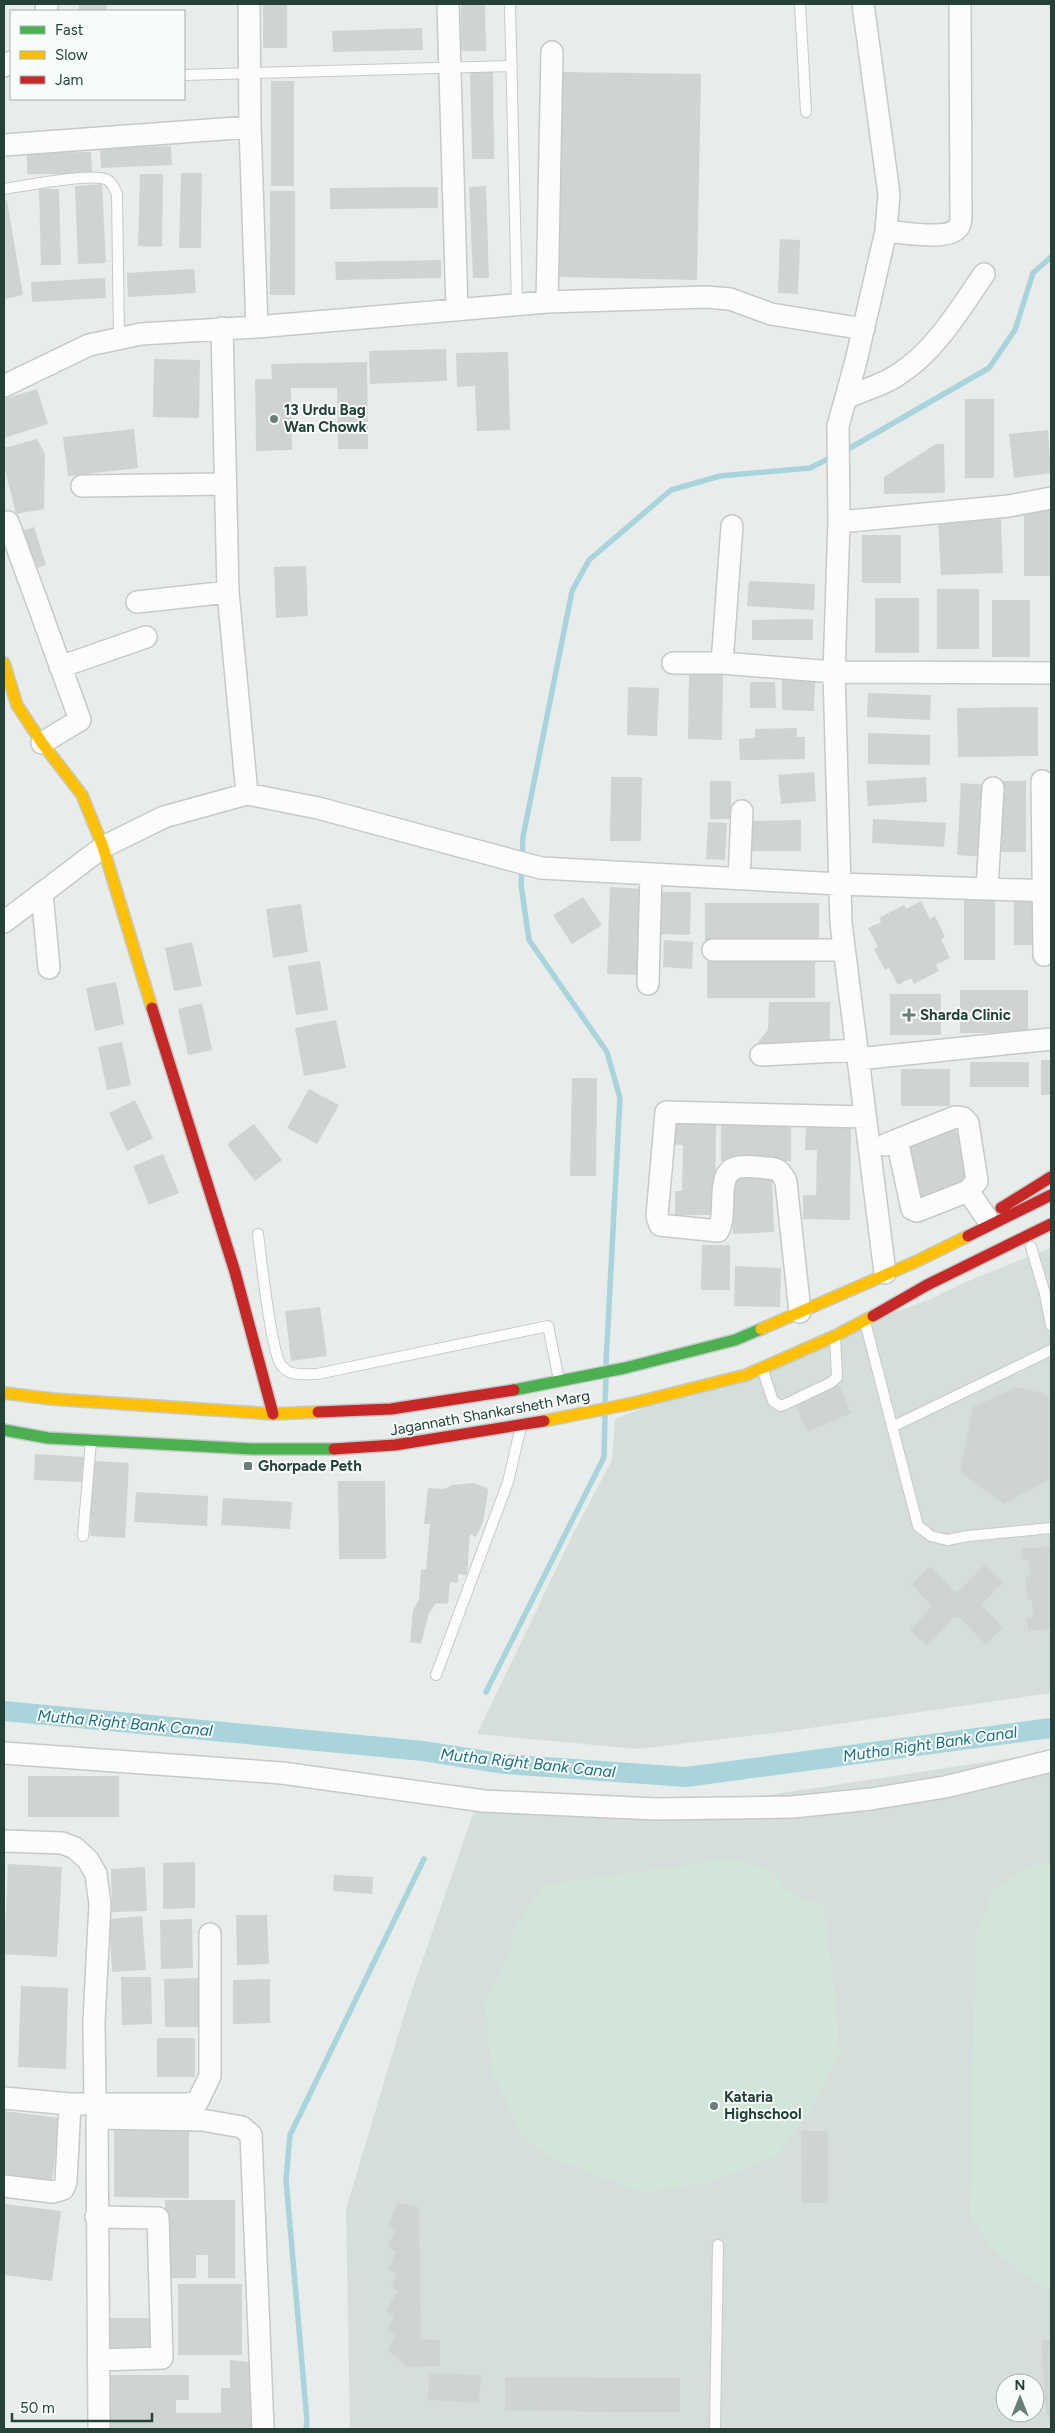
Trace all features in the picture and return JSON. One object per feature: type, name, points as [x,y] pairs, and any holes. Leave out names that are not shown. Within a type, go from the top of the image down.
[{"type":"main road","points":[[5,676],[17,705],[42,743],[82,795],[103,847],[235,1272],[273,1414]]},
{"type":"main road","name":"Jagannath Shankarsheth Marg","points":[[915,1262],[1051,1177]]},
{"type":"main road","name":"Jagannath Shankarsheth Marg","points":[[4,1392],[52,1399],[273,1414],[391,1409],[488,1395],[652,1361],[735,1340],[915,1262],[1051,1195]]},
{"type":"main road","name":"Jagannath Shankarsheth Marg","points":[[4,1430],[48,1438],[252,1450],[313,1450],[395,1445],[579,1414],[746,1375],[835,1336],[927,1285],[1051,1224]]},
{"type":"main road","name":"Jagannath Shankarsheth Marg","points":[[927,1285],[1045,1242]]},
{"type":"street","points":[[249,4],[250,127],[257,327]]},
{"type":"street","points":[[448,4],[457,310]]},
{"type":"street","points":[[863,4],[889,194],[886,231],[864,329],[838,426],[839,522],[834,672],[839,884],[844,950],[885,1274]]},
{"type":"street","points":[[886,231],[933,235],[952,234],[959,226],[961,214],[960,4]]},
{"type":"street","points":[[547,302],[552,52]]},
{"type":"street","points":[[4,144],[250,127]]},
{"type":"street","points":[[846,398],[898,375],[916,361],[946,328],[984,274]]},
{"type":"street","points":[[4,386],[89,345],[141,334],[257,327],[547,302],[706,297],[730,299],[771,314],[864,329]]},
{"type":"street","points":[[222,328],[228,592],[247,794]]},
{"type":"street","points":[[82,486],[226,484]]},
{"type":"street","points":[[839,522],[1009,506],[1051,498]]},
{"type":"street","points":[[8,522],[80,720],[42,743]]},
{"type":"street","points":[[722,663],[732,526]]},
{"type":"street","points":[[138,602],[228,592]]},
{"type":"street","points":[[60,667],[146,637]]},
{"type":"street","points":[[673,663],[722,663],[834,672],[1051,673]]},
{"type":"street","points":[[1042,781],[1047,890],[1044,955]]},
{"type":"street","points":[[987,889],[993,788]]},
{"type":"street","points":[[4,922],[103,847],[164,817],[247,794],[318,808],[541,868],[839,884],[1047,890]]},
{"type":"street","points":[[739,879],[742,812]]},
{"type":"street","points":[[648,984],[651,874]]},
{"type":"street","points":[[42,893],[50,968]]},
{"type":"street","points":[[713,950],[844,950]]},
{"type":"street","points":[[761,1055],[857,1055],[1051,1039]]},
{"type":"street","points":[[800,1312],[786,1182],[782,1172],[775,1168],[738,1167],[729,1172],[724,1179],[722,1224],[718,1231],[660,1224],[657,1216],[666,1112],[865,1118]]},
{"type":"street","points":[[869,1152],[897,1140],[955,1116],[963,1118],[968,1123],[977,1181],[968,1190],[917,1211],[912,1209],[897,1140]]},
{"type":"street","points":[[968,1190],[986,1217]]},
{"type":"street","points":[[4,1753],[282,1774],[484,1801],[656,1809],[792,1807],[871,1799],[945,1787],[1051,1761]]},
{"type":"street","points":[[4,1841],[62,1843],[75,1848],[88,1860],[96,1874],[100,1904],[94,2021],[95,2104]]},
{"type":"street","points":[[4,2098],[70,2104],[188,2104],[198,2101],[210,2076],[210,1934]]},
{"type":"street","points":[[4,2186],[53,2192],[63,2189],[66,2182],[70,2104]]},
{"type":"street","points":[[99,2429],[96,2216],[97,2118],[202,2120],[242,2128],[251,2135],[264,2429]]},
{"type":"street","points":[[96,2216],[158,2218],[162,2358],[98,2360]]},
{"type":"lane","points":[[510,4],[517,306]]},
{"type":"lane","points":[[800,4],[806,112]]},
{"type":"lane","points":[[185,75],[249,75],[512,66]]},
{"type":"lane","points":[[4,189],[79,178],[105,178],[111,182],[116,194],[119,339]]},
{"type":"lane","points":[[258,1234],[274,1346],[281,1364],[293,1374],[317,1374],[548,1326],[564,1379]]},
{"type":"lane","points":[[1031,1247],[1045,1294],[1051,1324]]},
{"type":"lane","points":[[865,1321],[918,1526],[931,1536],[947,1540],[968,1536],[1051,1528]]},
{"type":"lane","points":[[762,1368],[773,1401],[781,1406],[788,1403],[832,1382],[837,1377],[835,1336]]},
{"type":"lane","points":[[892,1427],[1051,1350]]},
{"type":"lane","points":[[436,1675],[508,1482],[522,1425]]},
{"type":"lane","points":[[82,1536],[91,1440]]},
{"type":"lane","points":[[716,2429],[718,2245]]},
{"type":"shaded area","points":[[1051,1248],[1051,1693],[790,1731],[638,1749],[477,1734],[572,1536],[612,1460],[615,1419],[930,1299],[975,1278]]},
{"type":"shaded area","name":"Kataria Highschool","points":[[1051,1752],[1051,2429],[350,2429],[346,2209],[408,2002],[476,1805],[749,1798]]},
{"type":"green space","points":[[732,1859],[771,1870],[786,1889],[799,1898],[823,1906],[837,2010],[839,2053],[811,2109],[775,2157],[711,2182],[642,2192],[555,2160],[524,2138],[492,2072],[485,2004],[512,1951],[512,1932],[545,1885]]},
{"type":"green space","points":[[1051,1861],[1051,2289],[1047,2289],[1016,2269],[989,2245],[970,2214],[976,1935],[994,1890],[1024,1868]]},
{"type":"building","points":[[79,4],[107,4],[107,10],[79,10]]},
{"type":"building","points":[[263,4],[287,4],[287,48],[263,48]]},
{"type":"building","points":[[461,4],[485,4],[486,51],[461,51]]},
{"type":"building","points":[[422,28],[423,50],[333,52],[332,31]]},
{"type":"building","points":[[493,71],[494,159],[472,159],[470,72]]},
{"type":"building","points":[[563,72],[701,74],[697,280],[559,277]]},
{"type":"building","points":[[271,81],[294,81],[294,186],[271,186]]},
{"type":"building","points":[[171,146],[172,165],[101,168],[100,148]]},
{"type":"building","points":[[91,152],[92,174],[27,174],[27,153]]},
{"type":"building","points":[[181,173],[202,173],[201,248],[179,248]]},
{"type":"building","points":[[140,174],[163,174],[162,247],[138,246]]},
{"type":"building","points":[[102,184],[106,263],[78,264],[75,186]]},
{"type":"building","points":[[486,186],[489,278],[473,278],[469,187]]},
{"type":"building","points":[[438,187],[438,208],[330,209],[330,188]]},
{"type":"building","points":[[39,189],[59,189],[61,265],[41,265]]},
{"type":"building","points":[[270,191],[295,191],[295,295],[270,295]]},
{"type":"building","points":[[7,200],[23,295],[4,299],[4,201]]},
{"type":"building","points":[[780,239],[800,240],[798,294],[778,293]]},
{"type":"building","points":[[441,260],[441,278],[336,280],[335,262]]},
{"type":"building","points":[[194,269],[196,293],[128,297],[127,273]]},
{"type":"building","points":[[105,278],[106,298],[32,302],[31,282]]},
{"type":"building","points":[[446,349],[447,381],[370,384],[369,351]]},
{"type":"building","points":[[508,352],[510,430],[477,431],[475,386],[457,387],[456,353]]},
{"type":"building","points":[[154,359],[200,360],[199,418],[153,417]]},
{"type":"building","name":"13 Urdu Bag Wan Chowk","points":[[367,362],[368,449],[338,449],[337,388],[291,388],[292,450],[256,451],[255,379],[272,379],[271,364]]},
{"type":"building","points":[[37,389],[48,424],[4,438],[4,399]]},
{"type":"building","points":[[965,399],[994,399],[994,478],[965,478]]},
{"type":"building","points":[[134,429],[138,468],[68,476],[63,437]]},
{"type":"building","points":[[1048,430],[1051,473],[1014,478],[1009,434]]},
{"type":"building","points":[[37,439],[45,454],[44,509],[16,514],[4,466],[4,448]]},
{"type":"building","points":[[936,444],[944,444],[945,493],[884,494],[884,477]]},
{"type":"building","points":[[1024,509],[1051,509],[1051,576],[1024,576]]},
{"type":"building","points":[[1001,519],[1003,573],[941,575],[938,522]]},
{"type":"building","points":[[34,527],[46,565],[31,570],[19,532]]},
{"type":"building","points":[[862,535],[901,535],[901,583],[862,583]]},
{"type":"building","points":[[306,566],[308,616],[276,618],[274,567]]},
{"type":"building","points":[[749,581],[815,584],[814,610],[747,606]]},
{"type":"building","points":[[937,589],[979,589],[979,649],[937,649]]},
{"type":"building","points":[[875,598],[919,598],[919,653],[875,653]]},
{"type":"building","points":[[992,600],[1030,600],[1030,657],[992,657]]},
{"type":"building","points":[[813,619],[813,640],[752,640],[752,620]]},
{"type":"building","points":[[689,672],[723,673],[722,740],[688,739]]},
{"type":"building","points":[[782,677],[815,677],[814,711],[782,710]]},
{"type":"building","points":[[750,682],[775,682],[776,708],[750,708]]},
{"type":"building","points":[[628,687],[659,688],[657,736],[627,735]]},
{"type":"building","points":[[868,693],[931,695],[930,720],[867,717]]},
{"type":"building","points":[[1038,707],[1038,756],[958,757],[957,708]]},
{"type":"building","points":[[797,728],[797,737],[805,737],[805,759],[740,760],[739,739],[755,738],[755,729]]},
{"type":"building","points":[[868,733],[930,735],[930,765],[868,764]]},
{"type":"building","points":[[814,772],[816,801],[781,804],[778,775]]},
{"type":"building","points":[[611,777],[642,777],[641,841],[610,841]]},
{"type":"building","points":[[926,777],[927,802],[868,806],[866,781]]},
{"type":"building","points":[[710,781],[731,781],[731,819],[710,819]]},
{"type":"building","points":[[997,781],[1026,781],[1026,852],[997,852]]},
{"type":"building","points":[[961,783],[989,785],[984,857],[957,855]]},
{"type":"building","points":[[873,819],[946,823],[944,847],[872,843]]},
{"type":"building","points":[[801,820],[801,851],[751,851],[751,821]]},
{"type":"building","points":[[708,822],[727,823],[725,860],[706,859]]},
{"type":"building","points":[[610,887],[644,889],[640,975],[607,974]]},
{"type":"building","points":[[659,892],[691,892],[690,935],[658,934]]},
{"type":"building","points":[[583,897],[602,925],[572,944],[553,915]]},
{"type":"building","points":[[964,897],[995,897],[995,960],[964,960]]},
{"type":"building","points":[[1014,897],[1041,897],[1041,945],[1014,945]]},
{"type":"building","points":[[921,901],[930,919],[935,916],[945,937],[941,939],[950,958],[936,965],[939,971],[914,984],[911,978],[898,985],[889,968],[885,970],[874,949],[878,947],[868,928],[881,922],[879,918],[904,905],[906,909]]},
{"type":"building","points":[[705,903],[819,903],[819,941],[705,941]]},
{"type":"building","points":[[301,904],[308,952],[273,958],[266,909]]},
{"type":"building","points":[[664,940],[693,942],[692,969],[663,967]]},
{"type":"building","points":[[192,942],[202,986],[174,991],[165,948]]},
{"type":"building","points":[[320,961],[328,1010],[296,1015],[288,966]]},
{"type":"building","points":[[707,962],[815,962],[815,998],[707,998]]},
{"type":"building","points":[[116,982],[124,1024],[95,1031],[86,988]]},
{"type":"building","points":[[960,990],[1028,990],[1028,1033],[960,1033]]},
{"type":"building","points":[[890,994],[941,994],[941,1035],[890,1035]]},
{"type":"building","points":[[769,1002],[830,1002],[830,1049],[769,1049],[758,1042],[768,1030]]},
{"type":"building","points":[[202,1003],[212,1050],[188,1055],[178,1009]]},
{"type":"building","points":[[336,1020],[346,1068],[304,1076],[295,1028]]},
{"type":"building","points":[[122,1042],[131,1085],[107,1090],[98,1047]]},
{"type":"building","points":[[1041,1060],[1051,1060],[1051,1095],[1041,1095]]},
{"type":"building","points":[[970,1062],[1029,1062],[1029,1087],[970,1087]]},
{"type":"building","points":[[901,1069],[950,1069],[950,1106],[901,1106]]},
{"type":"building","points":[[572,1078],[597,1078],[596,1176],[570,1176]]},
{"type":"building","points":[[309,1089],[339,1105],[317,1144],[287,1128]]},
{"type":"building","points":[[135,1100],[153,1138],[127,1151],[109,1113]]},
{"type":"building","points":[[672,1120],[716,1121],[715,1215],[675,1215],[675,1191],[682,1191],[683,1145],[672,1144]]},
{"type":"building","points":[[254,1124],[282,1160],[255,1181],[227,1144]]},
{"type":"building","points":[[806,1124],[851,1125],[850,1220],[803,1219],[803,1195],[816,1195],[817,1150],[805,1150]]},
{"type":"building","points":[[721,1125],[791,1125],[791,1161],[721,1161]]},
{"type":"building","points":[[956,1129],[972,1182],[921,1197],[905,1143]]},
{"type":"building","points":[[163,1154],[179,1193],[149,1205],[133,1166]]},
{"type":"building","points":[[772,1177],[774,1232],[733,1234],[731,1179]]},
{"type":"building","points":[[702,1245],[730,1245],[730,1290],[701,1290]]},
{"type":"building","points":[[735,1266],[781,1268],[780,1307],[734,1306]]},
{"type":"building","points":[[320,1307],[327,1356],[291,1361],[285,1311]]},
{"type":"building","points":[[839,1385],[851,1413],[808,1432],[795,1404]]},
{"type":"building","points":[[1016,1387],[1043,1393],[1051,1400],[1051,1479],[1004,1504],[960,1472],[973,1407]]},
{"type":"building","points":[[35,1454],[86,1457],[84,1482],[34,1480]]},
{"type":"building","points":[[93,1461],[129,1463],[125,1538],[90,1536]]},
{"type":"building","points":[[338,1481],[385,1481],[386,1559],[339,1559]]},
{"type":"building","points":[[474,1483],[487,1488],[488,1492],[483,1522],[476,1537],[470,1534],[467,1575],[458,1574],[458,1583],[450,1582],[448,1604],[436,1603],[429,1613],[421,1644],[410,1642],[413,1610],[419,1600],[421,1570],[426,1569],[430,1524],[424,1524],[428,1488],[444,1489],[452,1485]]},
{"type":"building","points":[[136,1492],[208,1496],[207,1526],[134,1522]]},
{"type":"building","points":[[223,1498],[292,1502],[290,1529],[221,1525]]},
{"type":"building","points":[[1051,1546],[1051,1629],[1028,1631],[1027,1618],[1033,1617],[1032,1600],[1027,1600],[1025,1577],[1030,1576],[1028,1560],[1022,1560],[1021,1549]]},
{"type":"building","points":[[985,1564],[1003,1582],[981,1605],[1003,1627],[986,1645],[960,1618],[951,1617],[953,1619],[927,1646],[910,1630],[932,1606],[911,1584],[930,1566],[954,1591],[958,1592]]},
{"type":"building","points":[[28,1776],[119,1776],[119,1817],[28,1817]]},
{"type":"building","points":[[195,1862],[195,1908],[163,1909],[163,1863]]},
{"type":"building","points":[[8,1864],[62,1867],[57,1957],[4,1954]]},
{"type":"building","points":[[145,1867],[147,1911],[112,1912],[111,1869]]},
{"type":"building","points":[[334,1875],[373,1877],[372,1894],[333,1891]]},
{"type":"building","points":[[236,1915],[267,1915],[269,1964],[237,1965]]},
{"type":"building","points":[[142,1916],[146,1970],[112,1972],[109,1919]]},
{"type":"building","points":[[192,1919],[193,1968],[161,1969],[160,1920]]},
{"type":"building","points":[[121,1977],[151,1977],[152,2024],[122,2025]]},
{"type":"building","points":[[198,1978],[199,2027],[165,2027],[164,1979]]},
{"type":"building","points":[[270,1979],[270,2023],[233,2024],[233,1980]]},
{"type":"building","points":[[21,1986],[68,1988],[66,2069],[18,2067]]},
{"type":"building","points":[[157,2038],[195,2038],[195,2077],[157,2077]]},
{"type":"building","points":[[4,2111],[60,2118],[52,2182],[4,2176]]},
{"type":"building","points":[[114,2121],[189,2122],[189,2198],[114,2197]]},
{"type":"building","points":[[801,2131],[828,2131],[828,2203],[802,2203]]},
{"type":"building","points":[[165,2200],[235,2200],[235,2278],[208,2278],[208,2255],[196,2255],[196,2278],[165,2278]]},
{"type":"building","points":[[397,2203],[419,2207],[421,2339],[440,2340],[440,2366],[408,2367],[387,2350],[396,2336],[387,2329],[394,2316],[386,2310],[397,2292],[391,2285],[397,2274],[388,2269],[396,2252],[387,2246],[395,2231],[388,2226]]},
{"type":"building","points":[[4,2204],[61,2211],[52,2281],[4,2275]]},
{"type":"building","points":[[178,2284],[242,2284],[242,2355],[178,2355]]},
{"type":"building","points":[[100,2318],[159,2318],[159,2352],[99,2351]]},
{"type":"building","points":[[1041,2340],[1051,2340],[1051,2415],[1046,2415],[1045,2373],[1043,2373]]},
{"type":"building","points":[[230,2360],[251,2362],[251,2429],[103,2429],[103,2375],[189,2375],[189,2400],[176,2400],[176,2413],[221,2413],[221,2388],[230,2388]]},
{"type":"building","points":[[429,2373],[481,2375],[479,2403],[428,2400]]},
{"type":"building","points":[[505,2377],[680,2378],[680,2412],[505,2411]]},
{"type":"waterway","points":[[843,452],[989,368],[1015,330],[1033,273],[1051,257]]},
{"type":"waterway","points":[[522,858],[523,837],[572,591],[589,560],[671,490],[720,476],[810,468],[834,456]]},
{"type":"waterway","points":[[522,867],[521,885],[529,940],[607,1052],[620,1098],[606,1363]]},
{"type":"waterway","points":[[605,1401],[606,1380]]},
{"type":"waterway","points":[[486,1692],[604,1457],[605,1415]]},
{"type":"waterway","name":"Mutha Right Bank Canal","points":[[4,1711],[423,1751],[505,1764],[686,1777],[1051,1728]]},
{"type":"waterway","points":[[306,2429],[307,2421],[286,2180],[290,2135],[424,1859]]},
{"type":"traffic: fast","points":[[514,1390],[625,1368],[735,1340],[761,1329]]},
{"type":"traffic: fast","points":[[4,1430],[48,1438],[252,1449],[334,1449]]},
{"type":"traffic: slow","points":[[4,663],[17,705],[42,743],[82,795],[103,847],[152,1008]]},
{"type":"traffic: slow","points":[[761,1329],[915,1262],[968,1236]]},
{"type":"traffic: slow","points":[[544,1421],[634,1403],[746,1375],[835,1336],[873,1316]]},
{"type":"traffic: slow","points":[[4,1393],[52,1399],[273,1414],[318,1412]]},
{"type":"traffic: jam","points":[[152,1008],[235,1272],[273,1414]]},
{"type":"traffic: jam","points":[[1001,1208],[1051,1177]]},
{"type":"traffic: jam","points":[[968,1236],[1051,1195]]},
{"type":"traffic: jam","points":[[873,1316],[927,1285],[1051,1224]]},
{"type":"traffic: jam","points":[[318,1412],[391,1409],[514,1390]]},
{"type":"traffic: jam","points":[[334,1449],[395,1445],[544,1421]]},
{"type":"place","name":"13 Urdu Bag Wan Chowk","points":[[274,419]]},
{"type":"place","name":"Sharda Clinic","points":[[909,1015]]},
{"type":"place","name":"Ghorpade Peth","points":[[248,1466]]},
{"type":"place","name":"Kataria Highschool","points":[[714,2106]]}]
